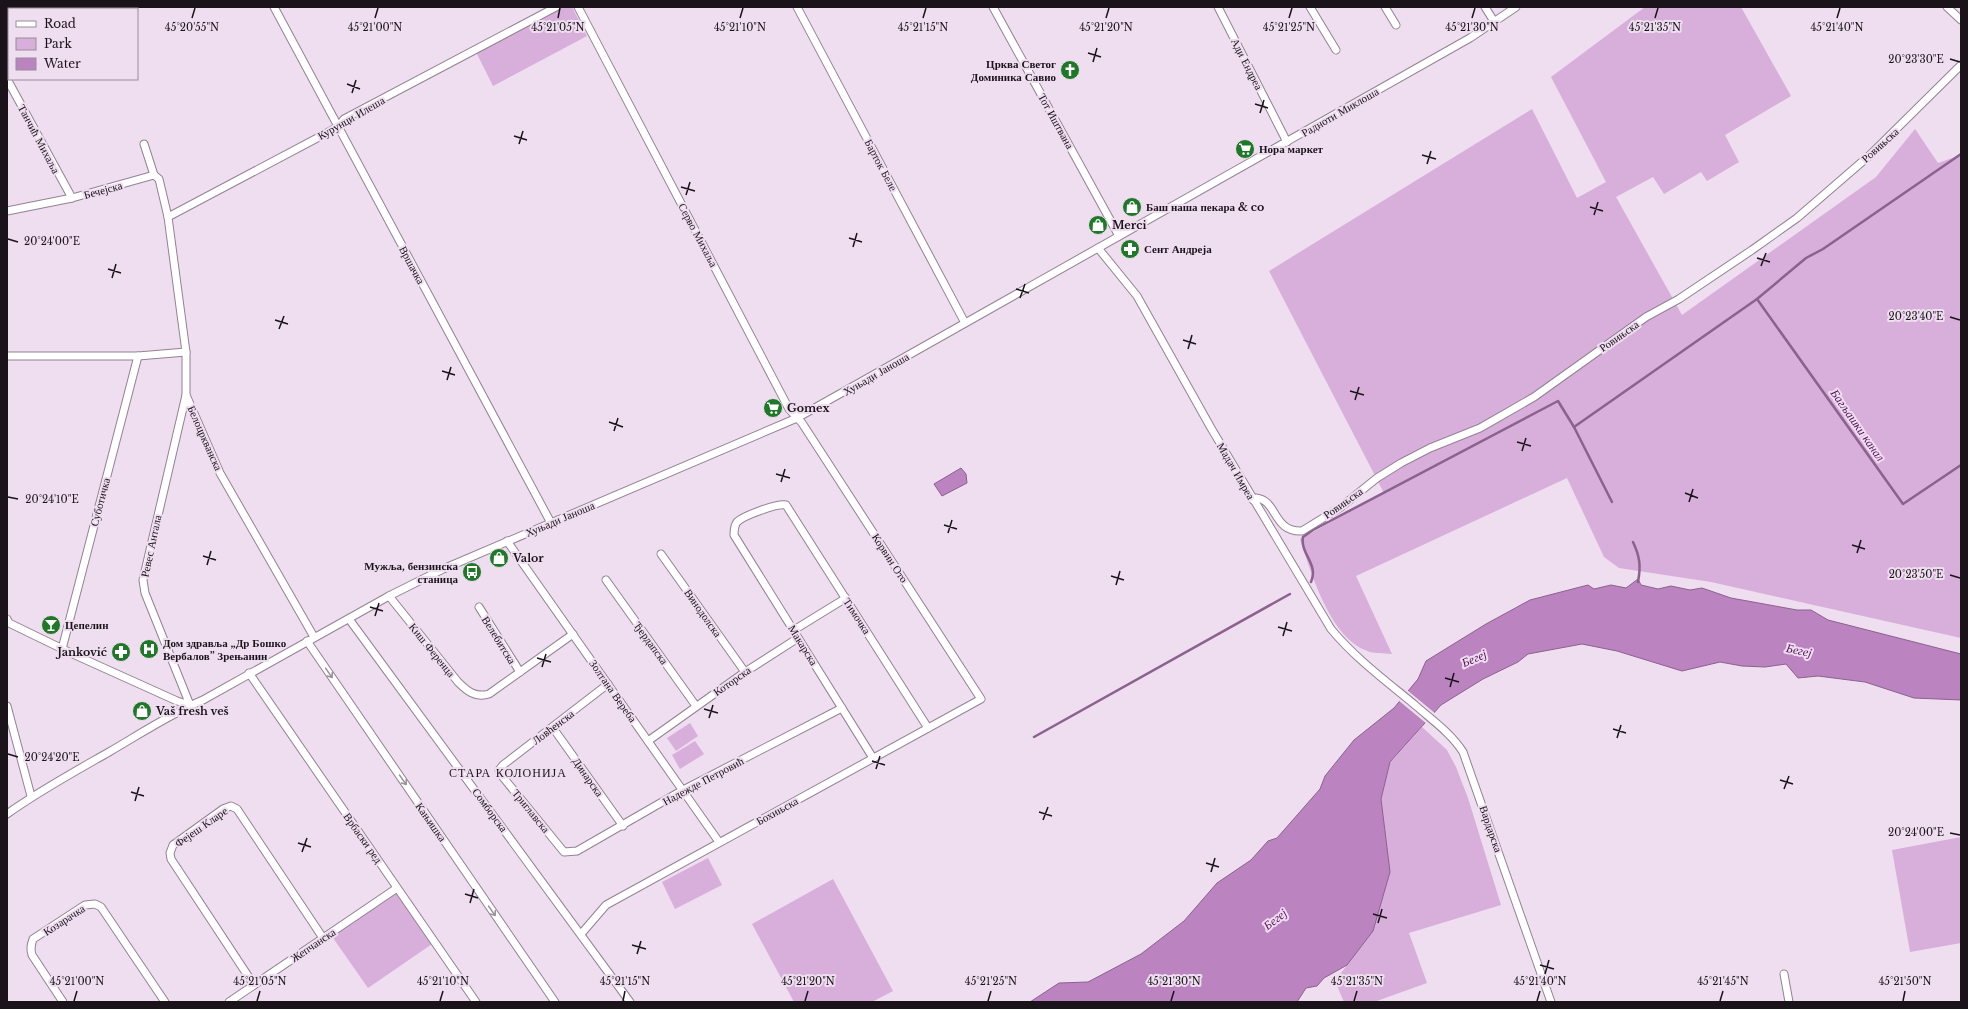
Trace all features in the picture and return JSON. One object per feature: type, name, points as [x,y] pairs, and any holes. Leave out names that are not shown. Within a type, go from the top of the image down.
[{"type":"street","name":"Вршачка","points":[[274,7],[551,523]]},
{"type":"street","name":"Курунци Илеша","points":[[168,216],[338,127],[344,119],[556,7]]},
{"type":"street","name":"Серво Михаља","points":[[578,7],[789,409],[797,418]]},
{"type":"street","name":"Барток Беле","points":[[797,7],[966,323]]},
{"type":"street","name":"Тот Иштвана","points":[[993,7],[1119,236]]},
{"type":"street","name":"Ади Ендреа","points":[[1218,7],[1288,142]]},
{"type":"street","points":[[1310,7],[1336,50]]},
{"type":"street","points":[[1385,7],[1396,25]]},
{"type":"street","points":[[1485,7],[1495,23]]},
{"type":"street","name":"Радноти Миклоша","points":[[1119,236],[1288,142],[1495,23],[1516,7]]},
{"type":"street","points":[[1947,7],[1961,20]]},
{"type":"street","name":"Ровињска","points":[[1253,500],[1256,498],[1261,498],[1266,502],[1281,524],[1288,529],[1302,531],[1341,506],[1377,478],[1401,463],[1430,448],[1480,428],[1534,397],[1646,318],[1691,291],[1797,218],[1870,155],[1961,64]]},
{"type":"street","name":"Танчић Михаља","points":[[7,79],[72,198]]},
{"type":"street","points":[[144,144],[154,175],[159,179],[168,216]]},
{"type":"street","name":"Бечејска","points":[[7,210],[72,198],[154,175]]},
{"type":"street","name":"Белоцркванска","points":[[168,216],[186,352],[186,395],[220,473],[314,637]]},
{"type":"street","name":"Хуњади Јаноша","points":[[7,814],[31,796],[190,705],[203,700],[389,596],[443,569],[797,418],[1119,236]]},
{"type":"street","name":"Мадач Имреа","points":[[1098,248],[1137,296],[1253,500],[1331,629],[1356,656],[1389,684]]},
{"type":"street","points":[[7,356],[138,356],[186,352]]},
{"type":"street","name":"Суботичка","points":[[62,648],[138,356]]},
{"type":"street","name":"Ревес Антала","points":[[186,395],[142,580],[145,594],[190,705]]},
{"type":"street","name":"Корвин Ото","points":[[797,418],[802,423],[981,699]]},
{"type":"street","name":"Тимочка","points":[[734,532],[740,520],[776,505],[786,505],[928,728]]},
{"type":"street","name":"Макарска","points":[[734,532],[873,758]]},
{"type":"street","name":"Золтана Вереба","points":[[507,542],[719,842]]},
{"type":"street","name":"Винодолска","points":[[661,554],[745,672]]},
{"type":"street","name":"Ђердапска","points":[[606,580],[696,706]]},
{"type":"street","name":"Киш Ференца","points":[[389,596],[458,682],[472,694],[481,697],[489,694],[520,672]]},
{"type":"street","points":[[794,630],[846,598]]},
{"type":"street","name":"Велебитска","points":[[479,607],[520,672]]},
{"type":"street","name":"Сомборска","points":[[349,619],[630,1002]]},
{"type":"street","points":[[8,621],[62,648],[177,701],[190,705]]},
{"type":"street","points":[[520,672],[573,634]]},
{"type":"street","name":"Которска","points":[[648,741],[745,672],[798,638]]},
{"type":"street","name":"Кањишка","points":[[307,641],[555,1002]]},
{"type":"street","name":"Врбаски ред","points":[[249,673],[476,1002]]},
{"type":"street","name":"Ловћенска","points":[[499,770],[503,765],[553,728],[608,684]]},
{"type":"street","name":"Вардарска","points":[[1389,684],[1457,743],[1468,764],[1551,1002]]},
{"type":"street","name":"Бохињска","points":[[581,934],[606,905],[981,699]]},
{"type":"street","points":[[7,706],[31,796]]},
{"type":"street","name":"Надежде Петровић","points":[[564,852],[577,851],[683,790],[842,708]]},
{"type":"street","name":"Динарска","points":[[553,728],[622,826]]},
{"type":"street","name":"Триглавска","points":[[499,770],[502,776],[564,852]]},
{"type":"street","name":"Фејеш Кларе","points":[[254,985],[171,859],[170,852],[173,845],[223,809],[231,806],[238,809],[323,938]]},
{"type":"street","name":"Жепчанска","points":[[230,1002],[398,888]]},
{"type":"street","name":"Козарачка","points":[[62,1002],[32,955],[30,948],[33,939],[85,905],[91,904],[101,907],[165,1002]]},
{"type":"street","points":[[1784,974],[1789,1002]]},
{"type":"green space","points":[[562,7],[572,7],[587,36],[493,86],[476,52]]},
{"type":"green space","points":[[1645,7],[1741,7],[1791,96],[1725,135],[1739,162],[1707,181],[1701,172],[1664,194],[1653,177],[1616,197],[1682,315],[1876,177],[1915,129],[1938,163],[1961,155],[1961,638],[1711,582],[1619,568],[1604,557],[1567,478],[1356,576],[1392,654],[1368,651],[1352,642],[1341,631],[1323,601],[1300,539],[1384,493],[1269,271],[1532,109],[1577,198],[1606,182],[1551,77]]},
{"type":"green space","points":[[690,723],[698,736],[676,751],[667,738]]},
{"type":"green space","points":[[1422,727],[1447,750],[1456,767],[1468,798],[1501,905],[1409,933],[1427,983],[1374,1002],[1344,1002],[1335,981],[1373,931],[1390,872],[1381,799],[1390,763]]},
{"type":"green space","points":[[695,741],[704,754],[680,769],[672,755]]},
{"type":"green space","points":[[1961,837],[1961,943],[1910,952],[1892,850]]},
{"type":"green space","points":[[708,858],[722,885],[675,909],[662,882]]},
{"type":"green space","points":[[833,879],[893,991],[872,1002],[794,1002],[752,924]]},
{"type":"green space","points":[[396,891],[432,944],[368,988],[331,935]]},
{"type":"water","points":[[961,468],[966,474],[967,483],[942,496],[934,484]]},
{"type":"water","name":"Бегеј","points":[[1638,579],[1641,585],[1658,589],[1671,586],[1690,590],[1702,588],[1731,598],[1797,610],[1811,610],[1828,620],[1961,654],[1961,700],[1914,698],[1865,682],[1818,676],[1798,678],[1786,664],[1765,667],[1742,666],[1720,662],[1682,671],[1617,651],[1582,644],[1528,654],[1518,662],[1483,679],[1441,705],[1390,762],[1381,799],[1390,872],[1373,931],[1347,965],[1324,978],[1317,986],[1306,988],[1297,1002],[1030,1002],[1059,983],[1088,982],[1141,954],[1184,921],[1217,883],[1251,860],[1268,841],[1277,838],[1320,789],[1325,776],[1354,740],[1394,708],[1418,679],[1426,661],[1486,624],[1530,600],[1588,585],[1594,589],[1611,585],[1626,588]]},
{"type":"pier","points":[[1407,690],[1436,714],[1427,724],[1398,700]]},
{"type":"waterway","name":"Багљашки канал","points":[[1612,502],[1574,427],[1757,299],[1806,258],[1823,249],[1961,154]]},
{"type":"waterway","name":"Багљашки канал","points":[[1757,299],[1903,504],[1961,465]]},
{"type":"waterway","points":[[1311,582],[1313,570],[1304,549],[1303,537],[1313,530],[1558,401],[1574,427]]},
{"type":"waterway","points":[[1633,542],[1639,562],[1638,582]]},
{"type":"waterway","points":[[1034,737],[1290,594]]},
{"type":"place","name":"Црква Светог Доминика Савио","points":[[1070,70]]},
{"type":"place","name":"Нора маркет","points":[[1245,149]]},
{"type":"place","name":"Баш наша пекара & co","points":[[1132,207]]},
{"type":"place","name":"Merci","points":[[1098,225]]},
{"type":"place","name":"Сент Андреја","points":[[1130,249]]},
{"type":"place","name":"Gomex","points":[[773,408]]},
{"type":"place","name":"Valor","points":[[499,558]]},
{"type":"place","name":"Мужља, бензинска станица","points":[[472,572]]},
{"type":"place","name":"Цепелин","points":[[51,625]]},
{"type":"place","name":"Дом здравља „Др Бошко Вербалов” Зрењанин","points":[[149,649]]},
{"type":"place","name":"Janković","points":[[121,652]]},
{"type":"place","name":"Vaš fresh veš","points":[[142,711]]},
{"type":"district","name":"СТАРА КОЛОНИЈА","points":[[508,772]]}]
